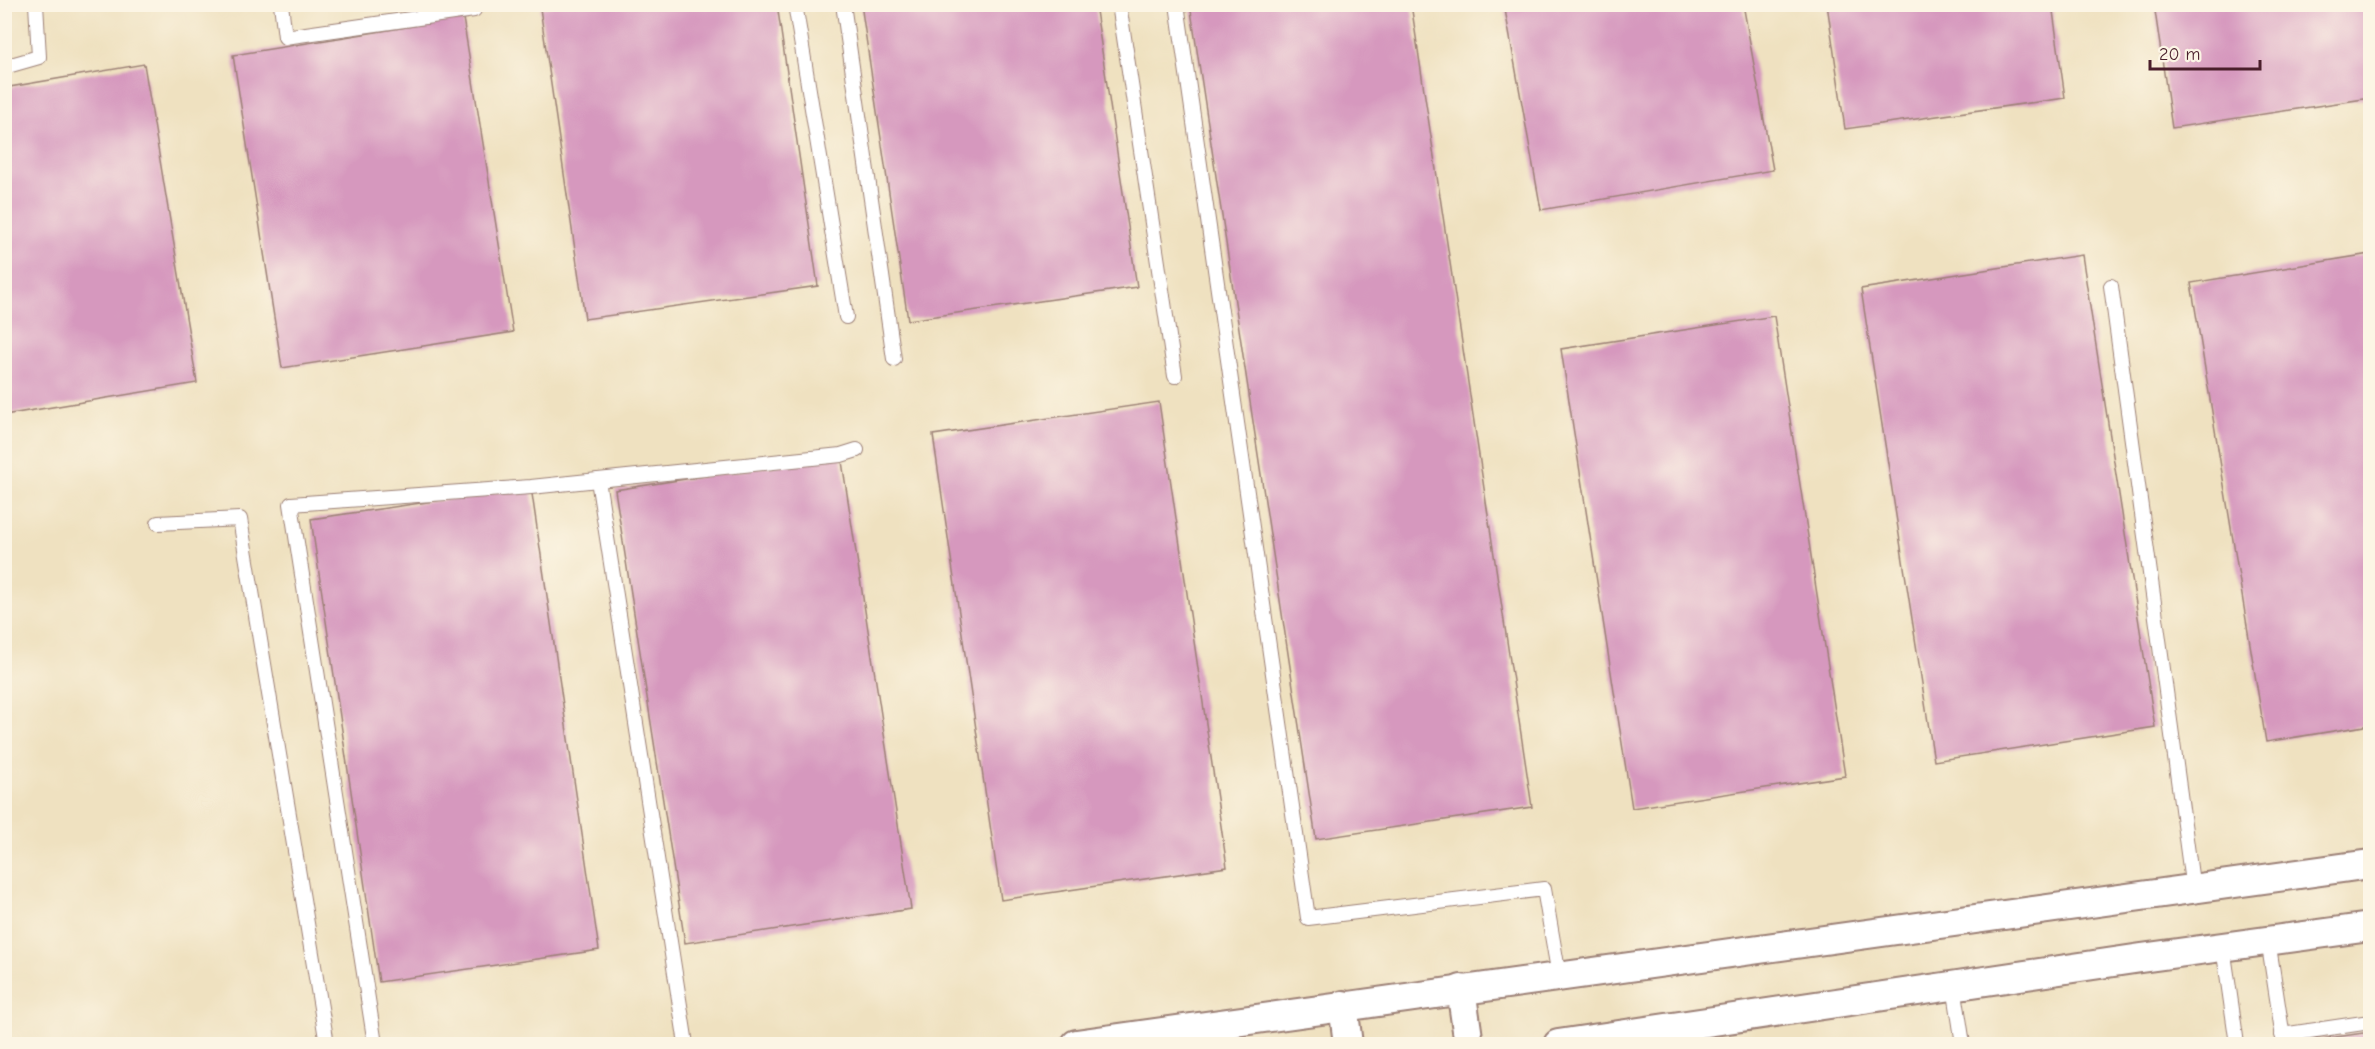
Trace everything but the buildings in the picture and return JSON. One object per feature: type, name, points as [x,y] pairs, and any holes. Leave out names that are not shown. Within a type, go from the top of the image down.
[{"type":"street","points":[[1076,1044],[1343,1005],[2370,864]]},
{"type":"street","points":[[1558,1044],[1639,1038],[1954,986],[2370,927]]},
{"type":"street","points":[[1461,989],[1469,1044]]},
{"type":"street","points":[[1343,1005],[1348,1044]]},
{"type":"lane","points":[[4,67],[39,57],[36,4]]},
{"type":"lane","points":[[281,4],[285,37],[474,10]]},
{"type":"lane","points":[[795,4],[846,317]]},
{"type":"lane","points":[[843,4],[894,359]]},
{"type":"lane","points":[[1119,4],[1175,376]]},
{"type":"lane","points":[[1177,4],[1308,918],[1544,890],[1559,976]]},
{"type":"lane","points":[[2111,286],[2193,890]]},
{"type":"lane","points":[[375,1044],[291,504],[531,487],[841,455],[857,450]]},
{"type":"lane","points":[[598,480],[686,1044]]},
{"type":"lane","points":[[158,523],[240,519],[327,1044]]},
{"type":"lane","points":[[2268,940],[2283,1040],[2370,1022]]},
{"type":"lane","points":[[2223,947],[2237,1044]]},
{"type":"lane","points":[[1954,986],[1963,1044]]}]
